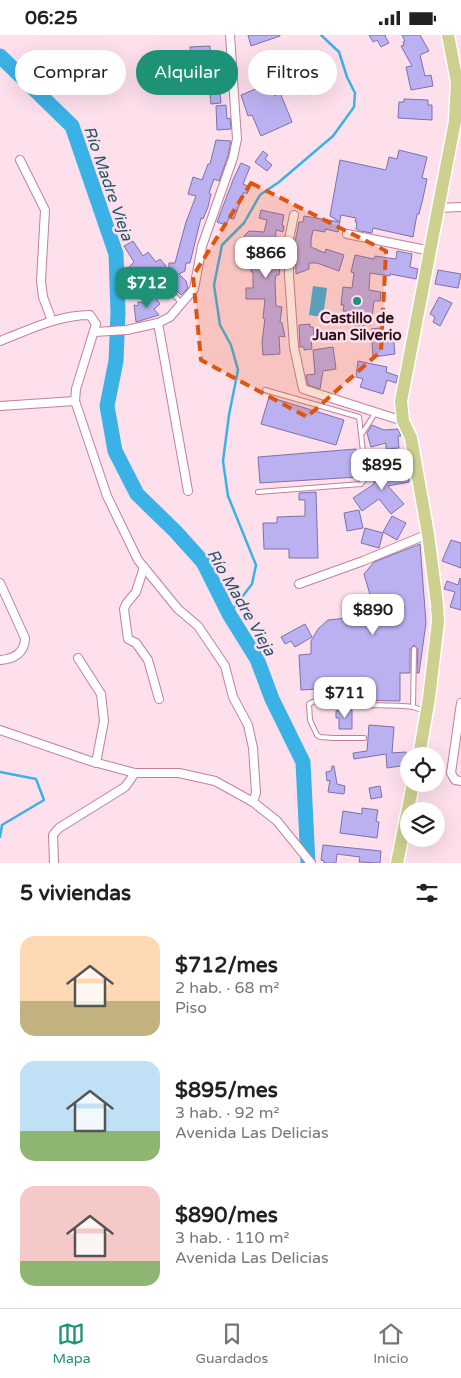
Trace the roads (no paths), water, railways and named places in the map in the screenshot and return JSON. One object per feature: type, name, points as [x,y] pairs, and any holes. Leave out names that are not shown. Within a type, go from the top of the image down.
[{"type":"main road","points":[[421,747],[438,622],[437,603],[428,534],[411,438],[403,421],[401,401],[455,121],[458,65],[448,35]]},
{"type":"main road","points":[[397,863],[411,792]]},
{"type":"street","points":[[95,332],[123,330],[158,323],[170,317],[194,289],[202,246],[237,139],[230,35]]},
{"type":"street","points":[[20,160],[44,210],[42,297],[52,321]]},
{"type":"street","points":[[439,208],[461,207]]},
{"type":"street","points":[[294,215],[289,239],[289,275],[294,347],[303,389],[403,421]]},
{"type":"street","points":[[347,234],[431,251]]},
{"type":"street","points":[[0,341],[52,321],[78,315],[90,315],[96,324],[76,389],[75,401],[107,495],[138,561],[178,609],[198,626],[225,665],[234,697],[248,725],[253,748],[256,793],[253,802]]},
{"type":"street","points":[[158,323],[188,491]]},
{"type":"street","points":[[0,406],[75,401]]},
{"type":"street","points":[[299,584],[363,561],[428,534]]},
{"type":"street","points":[[144,567],[136,592],[126,603],[124,615],[128,639],[136,643],[148,660],[160,699]]},
{"type":"street","points":[[0,583],[25,638],[25,645],[20,654],[0,660]]},
{"type":"street","points":[[78,658],[101,694],[104,721],[96,763]]},
{"type":"street","points":[[461,703],[451,773],[456,780],[461,781]]},
{"type":"street","points":[[0,730],[96,763],[135,773],[179,773],[215,781],[253,802],[277,821],[311,863]]},
{"type":"street","points":[[54,863],[53,835],[58,828],[125,787],[135,773]]},
{"type":"lane","points":[[154,273],[182,304]]},
{"type":"lane","points":[[258,493],[361,484],[366,477],[359,417],[265,390]]},
{"type":"lane","points":[[361,435],[376,412]]},
{"type":"lane","points":[[413,707],[414,649]]},
{"type":"lane","points":[[364,737],[320,737],[317,735],[310,720],[309,704],[323,701],[348,706],[413,707],[427,711]]},
{"type":"water","points":[[313,286],[327,288],[323,317],[309,315]]},
{"type":"waterway","points":[[229,614],[252,584],[256,565],[228,496],[223,461],[229,415],[238,370],[231,345],[220,325],[214,285],[222,245],[244,223],[260,195],[279,182],[333,136],[354,107],[355,93],[347,77],[339,52],[321,35]]},
{"type":"waterway","name":"Río Madre Vieja","points":[[0,56],[72,126],[116,254],[118,312],[116,361],[107,406],[115,451],[137,494],[176,532],[203,562],[229,614],[257,659],[272,699],[303,762],[308,863]]},
{"type":"waterway","points":[[0,772],[36,779],[44,800],[2,825],[0,837]]},
{"type":"place","name":"Castillo de Juan Silverio","points":[[357,301]]}]
